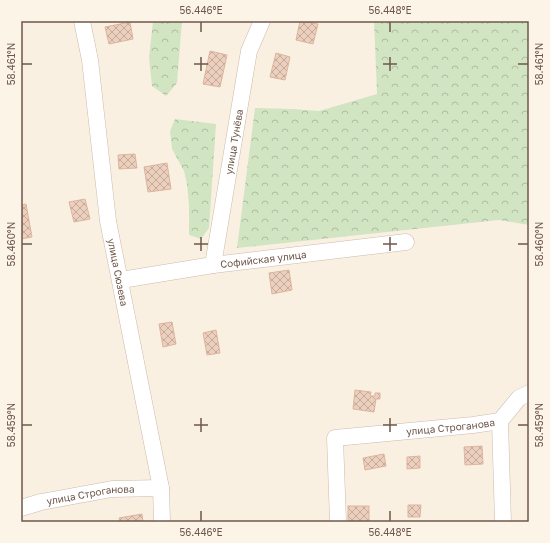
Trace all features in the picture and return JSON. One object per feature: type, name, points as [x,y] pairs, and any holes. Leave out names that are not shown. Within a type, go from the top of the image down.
[{"type":"street","name":"улица Сюзева","points":[[82,21],[90,60],[108,221],[121,280],[161,488],[162,522]]},
{"type":"street","name":"улица Тунёва","points":[[213,265],[249,51],[262,21]]},
{"type":"street","name":"Софийская улица","points":[[121,280],[213,265],[406,242]]},
{"type":"street","name":"улица Строганова","points":[[338,522],[336,438],[500,421],[519,398],[529,393]]},
{"type":"street","points":[[500,421],[503,522]]},
{"type":"street","name":"улица Строганова","points":[[21,508],[41,502],[112,489],[161,488]]},
{"type":"green space","points":[[153,21],[182,21],[177,83],[166,96],[152,86],[149,58]]},
{"type":"green space","points":[[374,21],[529,21],[529,225],[499,220],[237,248],[255,108],[319,111],[377,94]]},
{"type":"green space","points":[[175,119],[216,124],[209,228],[201,239],[189,235],[187,184],[184,171],[172,149],[170,131]]},
{"type":"building","points":[[300,21],[318,24],[313,44],[296,40]]},
{"type":"building","points":[[130,22],[133,39],[109,44],[105,27]]},
{"type":"building","points":[[210,51],[227,55],[220,87],[203,84]]},
{"type":"building","points":[[276,53],[290,57],[285,80],[270,77]]},
{"type":"building","points":[[135,154],[137,168],[119,169],[118,155]]},
{"type":"building","points":[[167,163],[171,189],[148,192],[144,167]]},
{"type":"building","points":[[85,199],[90,219],[74,222],[69,202]]},
{"type":"building","points":[[26,204],[32,237],[21,239],[21,205]]},
{"type":"building","points":[[289,270],[292,290],[272,294],[269,273]]},
{"type":"building","points":[[172,322],[176,344],[163,347],[159,324]]},
{"type":"building","points":[[216,330],[220,353],[207,355],[203,333]]},
{"type":"building","points":[[355,390],[371,392],[370,396],[375,396],[375,393],[380,393],[380,399],[376,399],[374,412],[353,409]]},
{"type":"building","points":[[482,446],[483,464],[465,465],[464,447]]},
{"type":"building","points":[[384,454],[386,466],[365,470],[363,458]]},
{"type":"building","points":[[420,456],[420,468],[407,469],[407,457]]},
{"type":"building","points":[[408,505],[421,505],[420,517],[408,517]]},
{"type":"building","points":[[348,506],[369,506],[369,522],[348,522]]},
{"type":"building","points":[[142,514],[143,522],[120,522],[119,518]]}]
